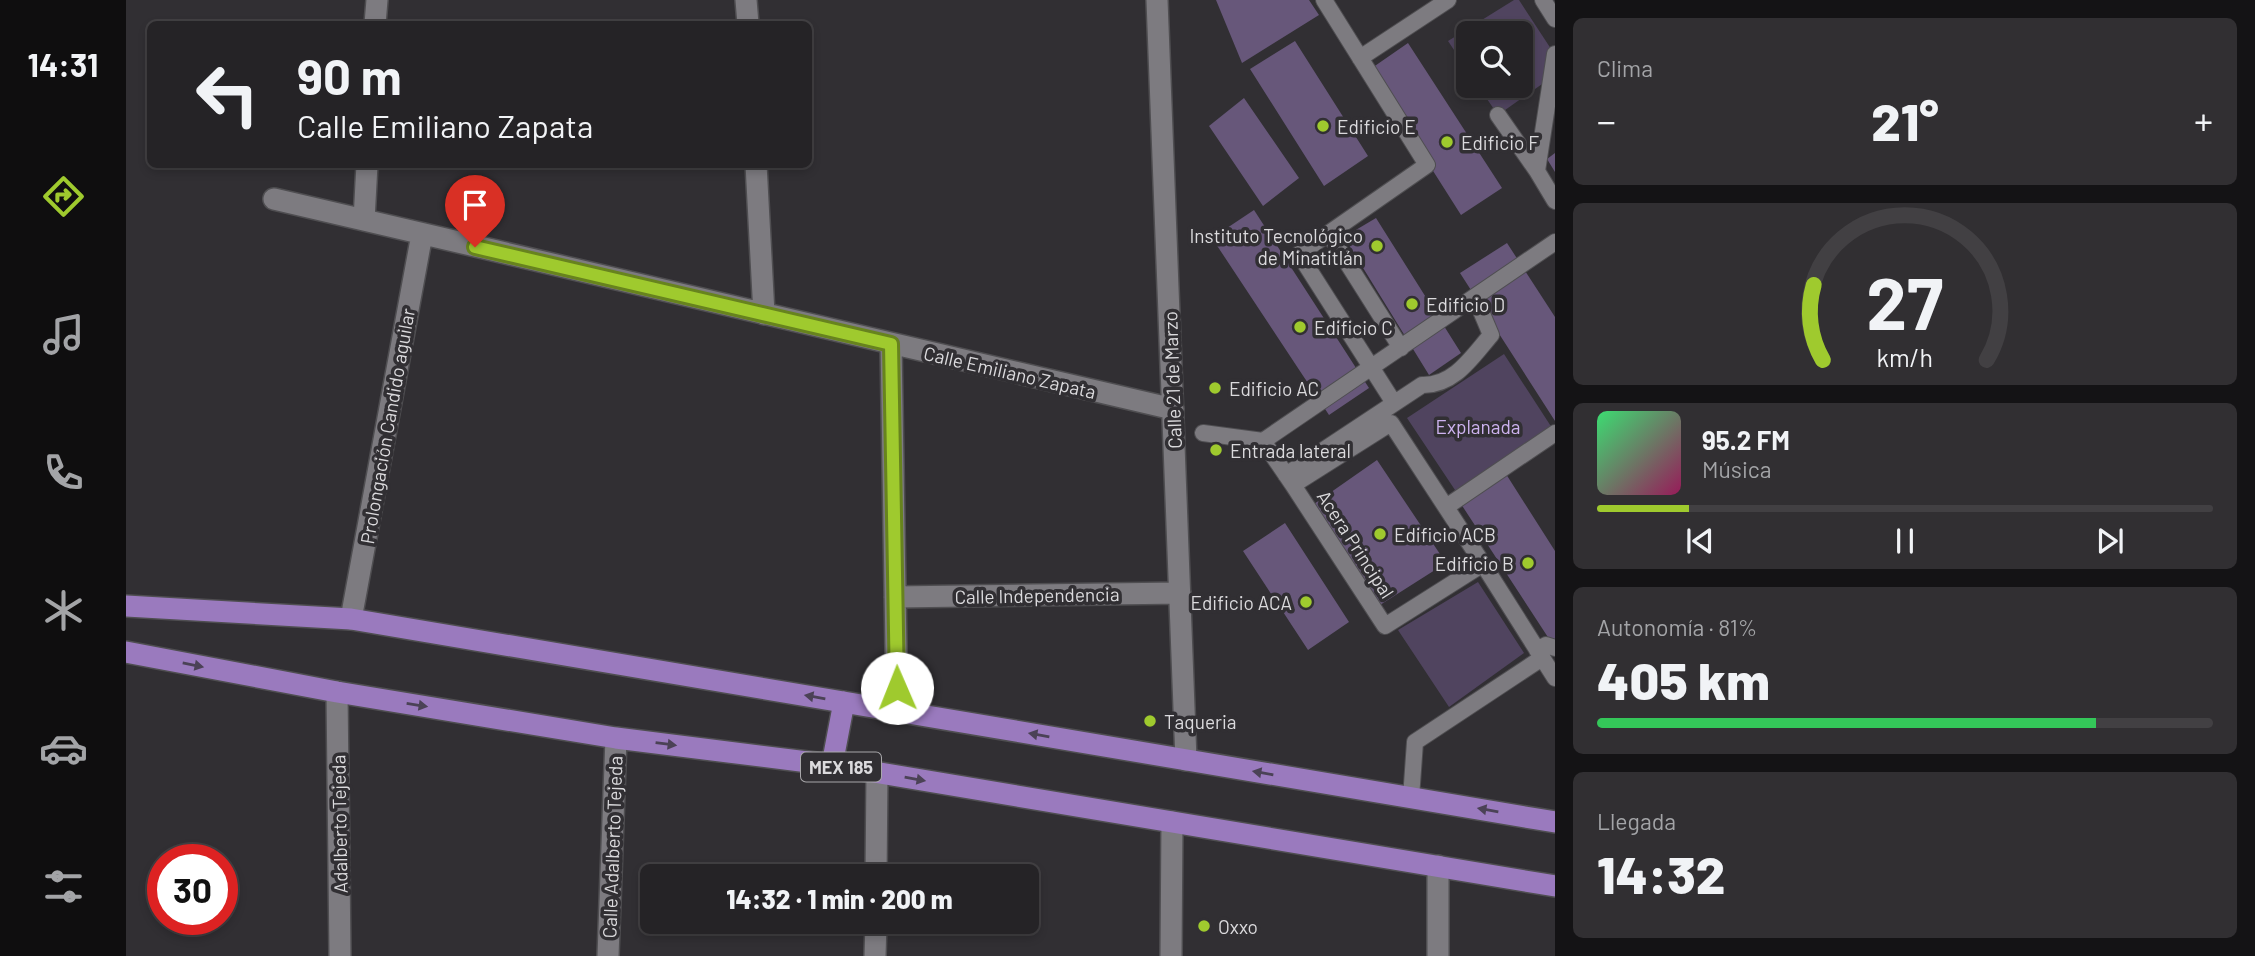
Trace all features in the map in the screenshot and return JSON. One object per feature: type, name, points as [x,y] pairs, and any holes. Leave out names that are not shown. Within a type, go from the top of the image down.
[{"type":"main road","points":[[126,606],[351,619],[1555,822]]},
{"type":"main road","name":"MEX 185","points":[[126,652],[337,692],[617,738],[832,765],[1555,886]]},
{"type":"main road","points":[[832,765],[844,702]]},
{"type":"street","points":[[375,21],[377,0]]},
{"type":"street","points":[[747,0],[748,21]]},
{"type":"street","name":"Calle 21 de Marzo","points":[[1157,0],[1186,760]]},
{"type":"street","points":[[364,220],[367,168]]},
{"type":"street","points":[[756,168],[764,314]]},
{"type":"street","name":"Calle Emiliano Zapata","points":[[274,199],[1173,410]]},
{"type":"street","name":"Prolongación Candido aguilar","points":[[351,619],[422,234]]},
{"type":"street","points":[[891,344],[897,711]]},
{"type":"street","name":"Calle Independencia","points":[[895,597],[1180,593]]},
{"type":"street","name":"Adalberto Tejeda","points":[[337,692],[341,956]]},
{"type":"street","name":"Calle Adalberto Tejeda","points":[[608,956],[617,738]]},
{"type":"street","points":[[876,864],[877,773]]},
{"type":"street","points":[[1171,956],[1172,822]]},
{"type":"street","points":[[1438,866],[1438,956]]},
{"type":"street","points":[[875,956],[876,934]]},
{"type":"lane","points":[[1324,0],[1427,165],[1299,254],[1394,403]]},
{"type":"lane","points":[[1360,58],[1448,0]]},
{"type":"lane","points":[[1543,0],[1555,19]]},
{"type":"lane","points":[[1537,171],[1555,54]]},
{"type":"lane","points":[[1498,116],[1555,201]]},
{"type":"lane","points":[[1329,234],[1401,348]]},
{"type":"lane","points":[[1203,433],[1263,440],[1553,246]]},
{"type":"lane","points":[[1263,440],[1289,480],[1422,385],[1437,385],[1462,369],[1492,335],[1475,297]]},
{"type":"lane","name":"Acera Principal","points":[[1483,564],[1385,626],[1289,480],[1391,424],[1483,564],[1545,652],[1555,678]]},
{"type":"lane","points":[[1446,506],[1555,433]]},
{"type":"lane","points":[[1411,798],[1415,742],[1545,652]]},
{"type":"green space","points":[[1514,0],[1519,0],[1533,21],[1480,21]]},
{"type":"green space","points":[[1533,21],[1555,55],[1555,75],[1533,90]]},
{"type":"green space","points":[[1456,36],[1456,53],[1448,41]]},
{"type":"green space","points":[[1486,98],[1522,98],[1498,115]]},
{"type":"green space","name":"Explanada","points":[[1504,354],[1554,431],[1457,493],[1407,418]]},
{"type":"green space","points":[[1478,582],[1524,653],[1449,707],[1398,630]]},
{"type":"building","points":[[1216,0],[1309,0],[1319,15],[1242,63]]},
{"type":"building","points":[[1295,41],[1368,156],[1324,186],[1250,69]]},
{"type":"building","name":"Edificio F","points":[[1408,43],[1502,188],[1461,215],[1369,70]]},
{"type":"building","points":[[1244,98],[1299,178],[1263,206],[1209,126]]},
{"type":"building","points":[[1555,153],[1555,172],[1547,159]]},
{"type":"building","name":"Edificio C","points":[[1254,210],[1369,388],[1329,415],[1212,238]]},
{"type":"building","points":[[1376,218],[1461,353],[1429,375],[1344,237]]},
{"type":"building","points":[[1507,243],[1555,317],[1555,421],[1460,273]]},
{"type":"building","name":"Edificio ACB","points":[[1377,460],[1446,563],[1380,605],[1314,504]]},
{"type":"building","name":"Edificio B","points":[[1506,474],[1555,551],[1555,648],[1461,504]]},
{"type":"building","name":"Edificio ACA","points":[[1285,523],[1349,622],[1308,650],[1243,551]]},
{"type":"place","name":"Edificio E","points":[[1323,126]]},
{"type":"place","name":"Edificio F","points":[[1447,142]]},
{"type":"place","name":"Instituto Tecnológico de Minatitlán","points":[[1377,246]]},
{"type":"place","name":"Edificio D","points":[[1412,304]]},
{"type":"place","name":"Edificio C","points":[[1300,327]]},
{"type":"place","name":"Edificio AC","points":[[1215,388]]},
{"type":"place","name":"Entrada lateral","points":[[1216,450]]},
{"type":"place","name":"Edificio ACB","points":[[1380,534]]},
{"type":"place","name":"Edificio B","points":[[1528,563]]},
{"type":"place","name":"Edificio ACA","points":[[1306,602]]},
{"type":"place","name":"Taqueria","points":[[1150,721]]},
{"type":"place","name":"Oxxo","points":[[1204,926]]},
{"type":"route","points":[[475,247],[891,344],[897,688]]}]
